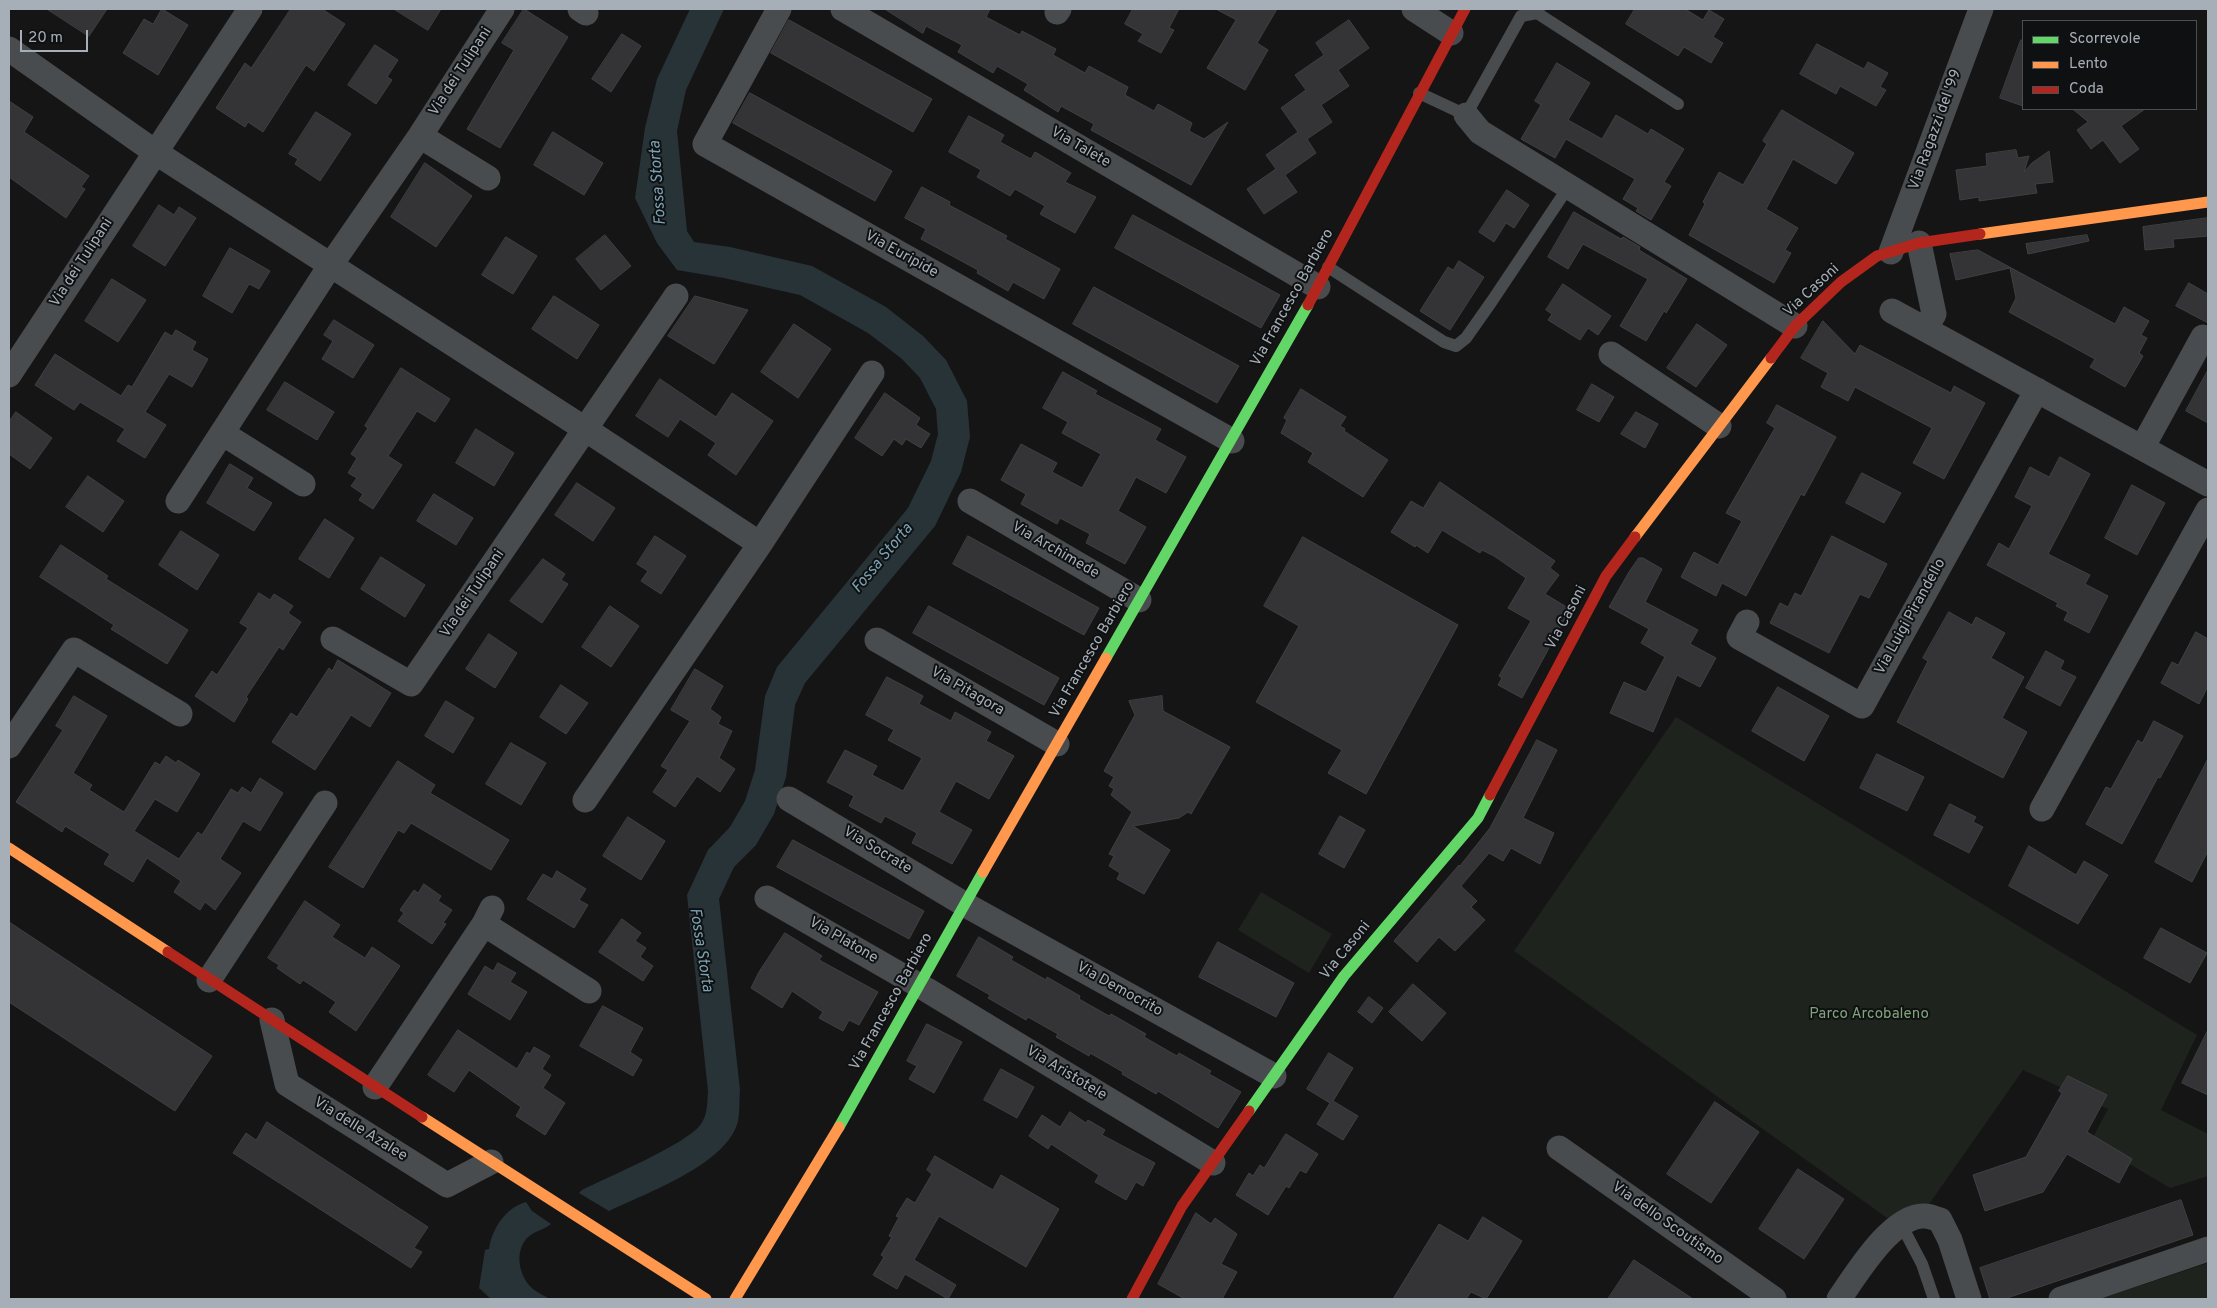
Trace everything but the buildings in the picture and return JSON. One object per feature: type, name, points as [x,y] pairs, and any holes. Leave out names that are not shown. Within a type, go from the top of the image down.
[{"type":"street","name":"Via dei Tulipani","points":[[9,375],[250,9]]},
{"type":"street","name":"Via dei Tulipani","points":[[178,501],[330,266],[420,136],[502,9]]},
{"type":"street","name":"Via Euripide","points":[[780,9],[705,144],[1232,441]]},
{"type":"street","name":"Via Talete","points":[[843,9],[1323,277]]},
{"type":"street","points":[[1414,9],[1451,34]]},
{"type":"street","name":"Via Francesco Barbiero","points":[[735,1299],[854,1103],[964,904],[1232,441],[1323,277],[1465,9]]},
{"type":"street","name":"Via Ragazzi del '99","points":[[1891,252],[1981,9]]},
{"type":"street","points":[[9,49],[155,152],[760,544]]},
{"type":"street","points":[[1466,115],[1480,132],[1795,326]]},
{"type":"street","points":[[420,136],[488,178]]},
{"type":"street","name":"Via Casoni","points":[[1132,1299],[1182,1206],[1344,976],[1478,818],[1606,576],[1795,326],[1841,282],[1877,256],[1919,243],[2208,202]]},
{"type":"street","points":[[1919,243],[1934,314],[1925,329]]},
{"type":"street","name":"Via dei Tulipani","points":[[333,639],[411,684],[676,296]]},
{"type":"street","points":[[1892,311],[2208,484]]},
{"type":"street","points":[[2142,448],[2203,337]]},
{"type":"street","points":[[1611,354],[1719,426]]},
{"type":"street","points":[[585,800],[760,544],[872,373]]},
{"type":"street","name":"Via Luigi Pirandello","points":[[1747,622],[1739,637],[1862,706],[2037,390]]},
{"type":"street","points":[[222,433],[303,484]]},
{"type":"street","name":"Via Archimede","points":[[970,501],[1139,600]]},
{"type":"street","points":[[2042,809],[2208,510]]},
{"type":"street","name":"Via Pitagora","points":[[877,640],[1057,744]]},
{"type":"street","points":[[9,746],[74,650],[180,714]]},
{"type":"street","name":"Via Socrate","points":[[789,799],[964,904]]},
{"type":"street","points":[[209,980],[325,802]]},
{"type":"street","points":[[9,848],[375,1088],[706,1299]]},
{"type":"street","name":"Via Platone","points":[[767,898],[919,985]]},
{"type":"street","name":"Via Democrito","points":[[964,904],[1274,1076]]},
{"type":"street","points":[[375,1088],[488,916],[589,992]]},
{"type":"street","name":"Via Aristotele","points":[[919,985],[1213,1163]]},
{"type":"street","name":"Via delle Azalee","points":[[272,1020],[287,1084],[447,1185],[492,1162]]},
{"type":"street","name":"Via dello Scoutismo","points":[[1559,1148],[1774,1299]]},
{"type":"street","points":[[1839,1299],[1871,1253],[1901,1224],[1924,1216],[1940,1220],[1950,1240],[1969,1299]]},
{"type":"street","points":[[2061,1299],[2208,1248]]},
{"type":"lane","points":[[1419,93],[1466,115],[1521,16],[1538,11],[1678,104]]},
{"type":"lane","points":[[1323,277],[1444,342],[1456,346],[1466,338],[1492,302],[1569,186]]},
{"type":"lane","points":[[1901,1224],[1922,1264],[1934,1299]]},
{"type":"green space","name":"Parco Arcobaleno","points":[[1676,717],[2197,1035],[2161,1110],[2208,1134],[2208,1176],[2170,1188],[2091,1141],[2108,1109],[2023,1070],[1927,1207],[1890,1220],[1514,951]]},
{"type":"green space","points":[[1261,892],[1332,934],[1309,973],[1238,930]]},
{"type":"green space","points":[[2208,1263],[2208,1299],[2100,1299]]},
{"type":"water","name":"Fossa Storta","points":[[690,9],[724,9],[686,90],[677,131],[687,231],[694,242],[730,247],[812,266],[886,307],[923,336],[946,360],[967,401],[970,437],[961,472],[935,526],[805,683],[795,705],[786,777],[774,814],[756,845],[734,867],[719,899],[740,1090],[738,1121],[731,1136],[719,1151],[703,1164],[663,1186],[609,1211],[579,1193],[681,1141],[701,1124],[705,1116],[708,1091],[687,895],[708,850],[730,827],[745,801],[755,770],[765,696],[777,667],[908,508],[931,461],[938,434],[936,409],[920,378],[902,359],[868,333],[800,295],[724,278],[677,270],[657,243],[635,198],[645,128],[657,79]]},
{"type":"water","points":[[526,1202],[532,1211],[551,1224],[527,1238],[520,1250],[520,1264],[528,1284],[550,1299],[491,1299],[479,1288],[485,1250],[489,1249],[496,1227],[506,1214]]},
{"type":"traffic: fast","points":[[1106,658],[1308,305]]},
{"type":"traffic: fast","points":[[1249,1111],[1344,976],[1478,818],[1490,795]]},
{"type":"traffic: fast","points":[[839,1127],[983,872]]},
{"type":"traffic: slow","points":[[1980,234],[2208,202]]},
{"type":"traffic: slow","points":[[1635,537],[1771,358]]},
{"type":"traffic: slow","points":[[983,872],[1106,658]]},
{"type":"traffic: slow","points":[[9,848],[168,952]]},
{"type":"traffic: slow","points":[[422,1117],[706,1299]]},
{"type":"traffic: slow","points":[[735,1299],[839,1127]]},
{"type":"traffic: jam","points":[[1308,305],[1465,9]]},
{"type":"traffic: jam","points":[[1771,358],[1795,326],[1841,282],[1877,256],[1919,243],[1980,234]]},
{"type":"traffic: jam","points":[[1490,795],[1606,576],[1635,537]]},
{"type":"traffic: jam","points":[[168,952],[422,1117]]},
{"type":"traffic: jam","points":[[1132,1299],[1182,1206],[1249,1111]]}]
